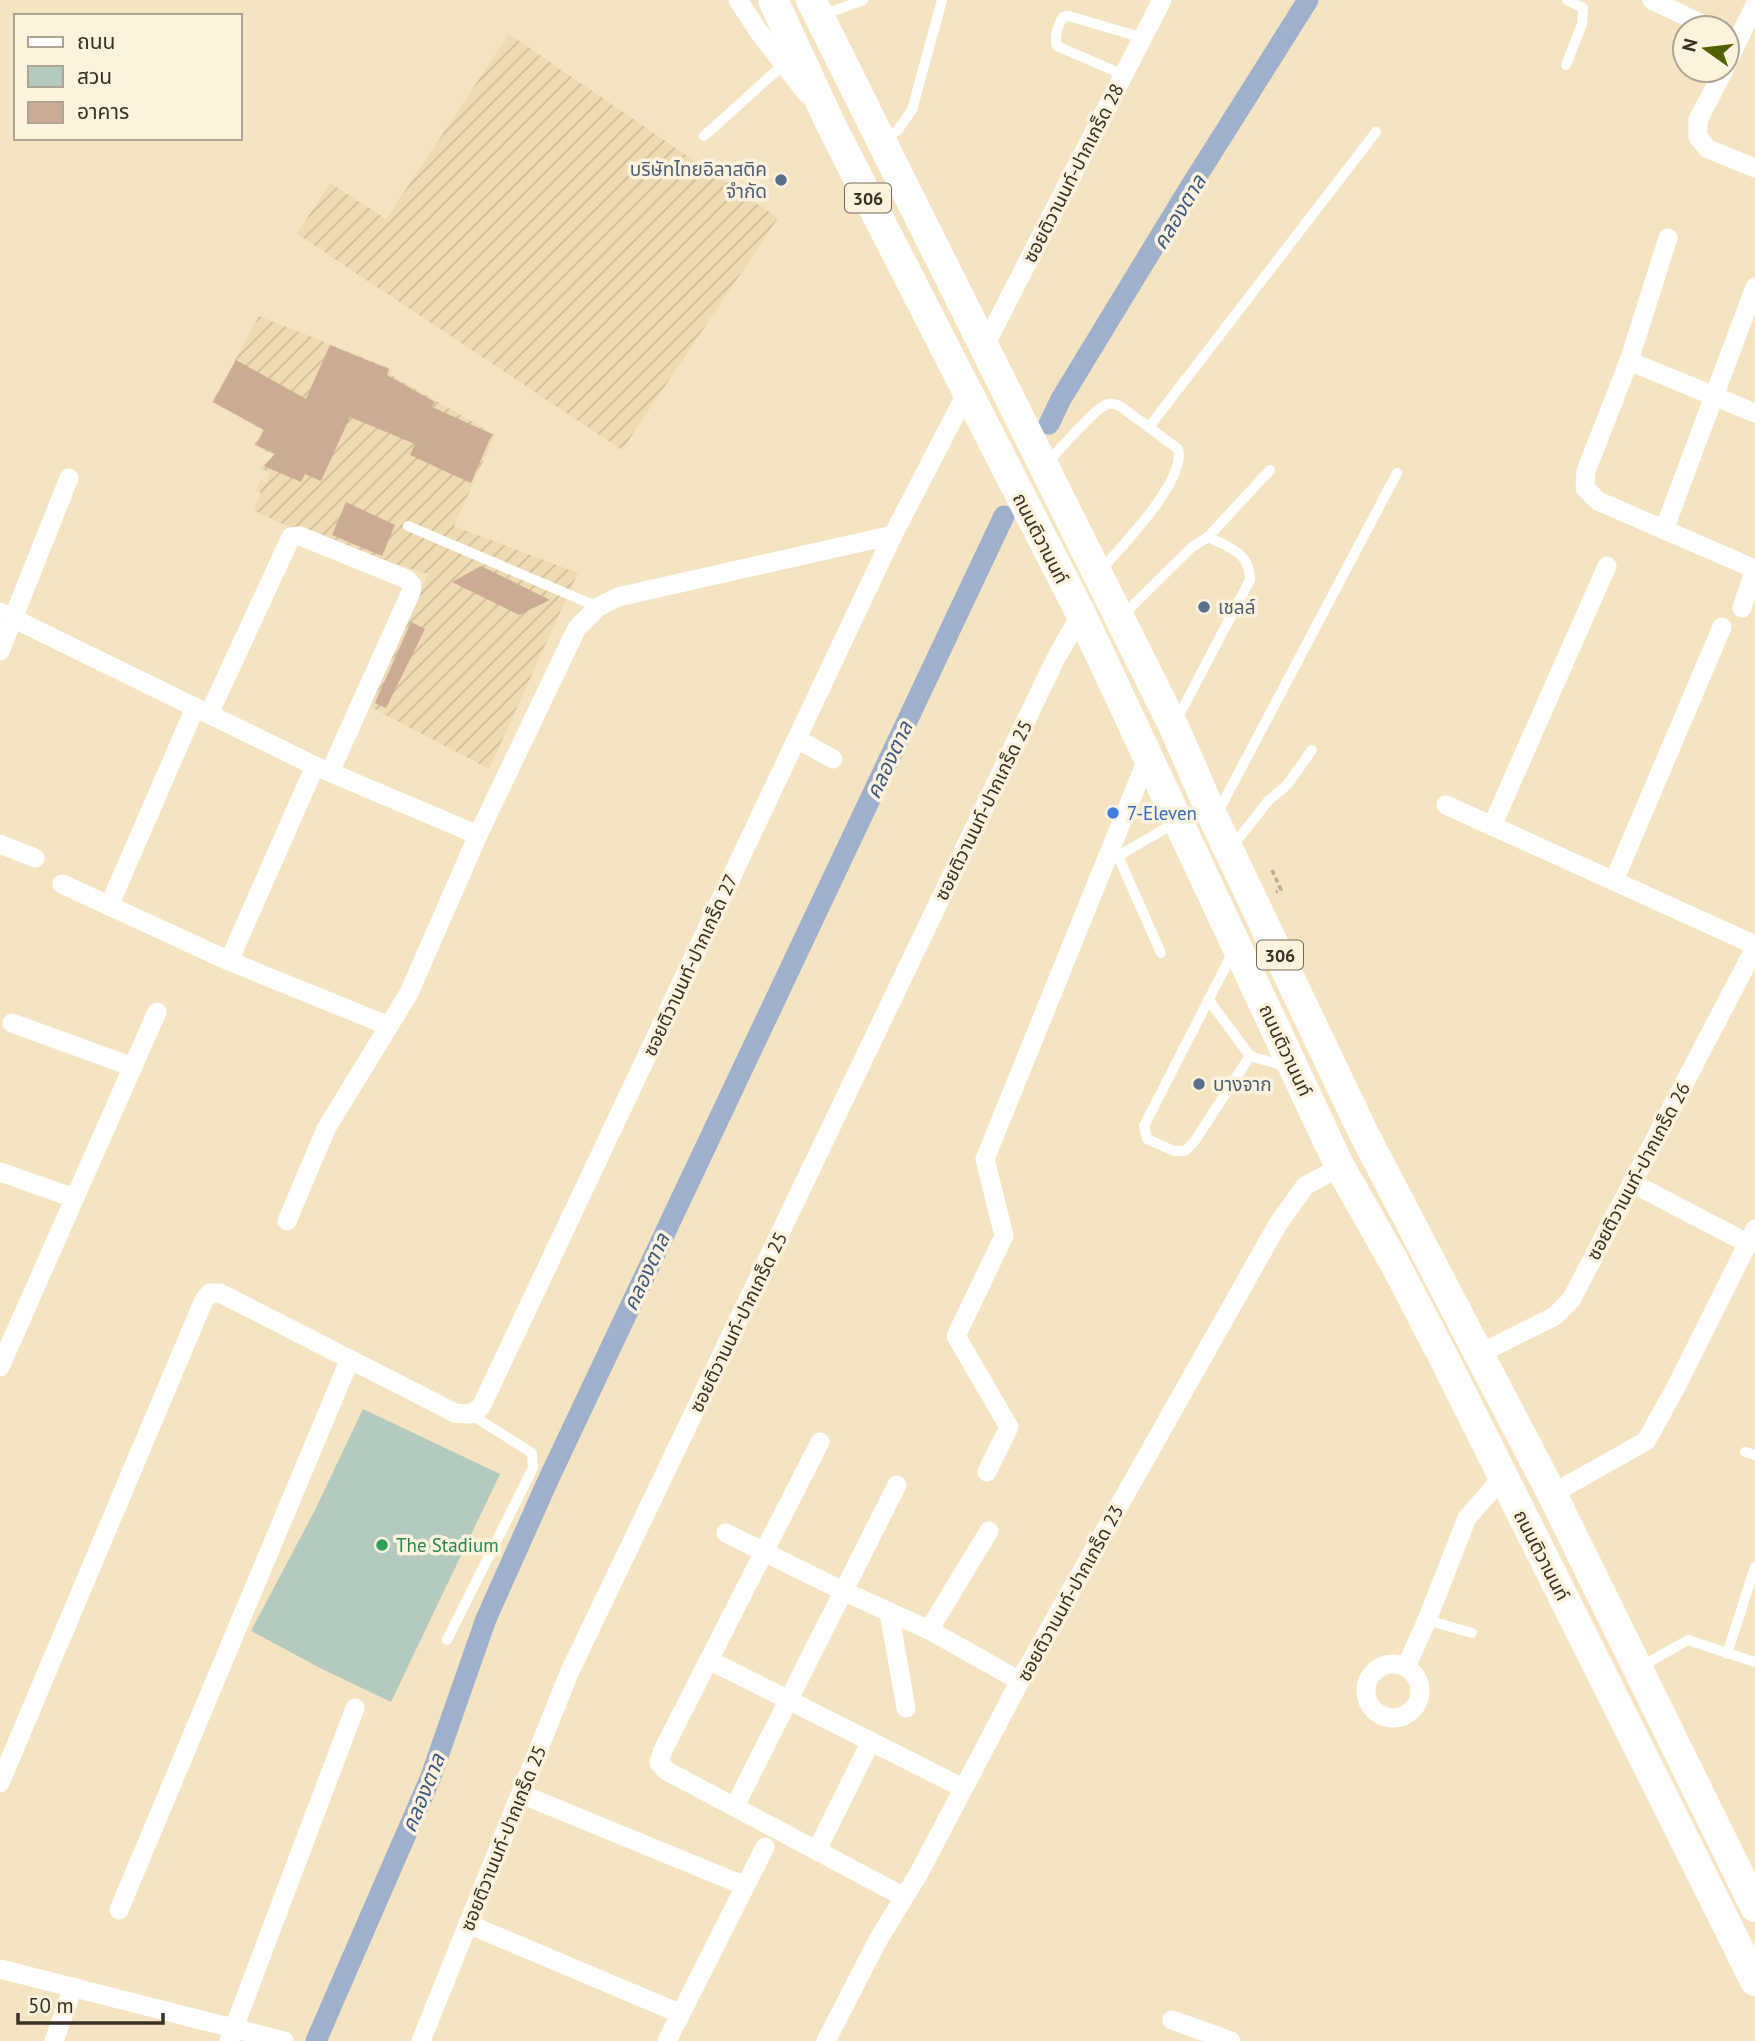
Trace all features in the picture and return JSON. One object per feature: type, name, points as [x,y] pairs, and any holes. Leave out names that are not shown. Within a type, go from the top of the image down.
[{"type":"main road","name":"ถนนติวานนท์","points":[[773,0],[831,125],[1080,614],[1340,1167],[1395,1264],[1755,1981]]},
{"type":"main road","name":"ถนนติวานนท์","points":[[815,8],[1173,725],[1214,819],[1364,1134],[1552,1494],[1755,1907]]},
{"type":"street","points":[[738,0],[759,32],[831,125]]},
{"type":"street","name":"ซอยติวานนท์-ปากเกร็ด 28","points":[[984,347],[1163,0]]},
{"type":"street","points":[[1652,0],[1681,14]]},
{"type":"street","points":[[1741,27],[1755,5]]},
{"type":"street","points":[[1717,84],[1698,120],[1698,137],[1708,149],[1755,168]]},
{"type":"street","points":[[1668,238],[1629,361],[1586,471],[1585,488],[1598,501],[1755,568],[1742,608]]},
{"type":"street","points":[[1664,530],[1755,287]]},
{"type":"street","points":[[1629,361],[1755,413]]},
{"type":"street","name":"ซอยติวานนท์-ปากเกร็ด 27","points":[[470,1414],[481,1407],[893,535],[966,394]]},
{"type":"street","points":[[0,651],[7,615],[69,478]]},
{"type":"street","points":[[287,1221],[326,1129],[410,993],[478,835],[577,628],[598,607],[618,597],[893,535]]},
{"type":"street","points":[[109,906],[202,711],[292,537],[300,536],[406,579],[412,585],[411,592],[229,961]]},
{"type":"street","points":[[1492,826],[1607,566]]},
{"type":"street","name":"ซอยติวานนท์-ปากเกร็ด 25","points":[[421,2041],[576,1658],[1055,660],[1080,614]]},
{"type":"street","points":[[7,615],[322,769],[478,835]]},
{"type":"street","points":[[1614,881],[1722,627]]},
{"type":"street","points":[[797,739],[833,759]]},
{"type":"street","points":[[988,1472],[1009,1427],[956,1336],[1004,1236],[985,1159],[1148,757]]},
{"type":"street","points":[[1446,805],[1614,881],[1754,953]]},
{"type":"street","points":[[0,844],[35,858]]},
{"type":"street","points":[[62,884],[229,961],[389,1026]]},
{"type":"street","name":"ซอยติวานนท์-ปากเกร็ด 26","points":[[1479,1354],[1555,1316],[1570,1300],[1754,953]]},
{"type":"street","points":[[0,1367],[4,1344],[74,1198],[157,1012]]},
{"type":"street","points":[[12,1023],[133,1067]]},
{"type":"street","name":"ซอยติวานนท์-ปากเกร็ด 23","points":[[826,2041],[878,1940],[919,1873],[1020,1681],[1278,1224],[1305,1186],[1340,1167]]},
{"type":"street","points":[[0,1172],[74,1198]]},
{"type":"street","points":[[1552,1494],[1646,1441],[1675,1389],[1751,1236],[1632,1183]]},
{"type":"street","points":[[0,1783],[204,1300],[210,1293],[220,1293],[455,1413],[470,1414]]},
{"type":"street","points":[[119,1910],[350,1359]]},
{"type":"street","points":[[820,1442],[663,1750],[659,1763],[667,1771],[904,1897]]},
{"type":"street","points":[[1406,1667],[1467,1518],[1503,1477]]},
{"type":"street","points":[[734,1806],[897,1485]]},
{"type":"street","points":[[929,1630],[989,1531]]},
{"type":"street","points":[[726,1533],[929,1630],[1020,1681]]},
{"type":"street","points":[[889,1612],[906,1708]]},
{"type":"street","points":[[709,1660],[963,1788]]},
{"type":"street","points":[[233,2035],[355,1708]]},
{"type":"street","points":[[817,1850],[871,1741]]},
{"type":"street","points":[[521,1794],[744,1886]]},
{"type":"street","points":[[667,2041],[765,1847]]},
{"type":"street","points":[[468,1924],[681,2014]]},
{"type":"street","points":[[0,1969],[73,1987],[233,2035],[284,2041]]},
{"type":"street","points":[[54,2041],[73,1987]]},
{"type":"street","points":[[1172,2020],[1231,2041]]},
{"type":"lane","points":[[815,8],[863,0]]},
{"type":"lane","points":[[881,141],[897,131],[912,110],[942,0]]},
{"type":"lane","points":[[1566,65],[1582,23],[1583,8],[1567,0]]},
{"type":"lane","points":[[1124,75],[1057,46],[1055,39],[1058,25],[1063,18],[1069,16],[1143,38]]},
{"type":"lane","points":[[704,136],[784,64]]},
{"type":"lane","points":[[1149,427],[1376,132]]},
{"type":"lane","points":[[1045,466],[1106,404],[1116,404],[1178,449],[1180,456],[1172,482],[1136,530],[1098,573]]},
{"type":"lane","points":[[1120,618],[1192,547],[1208,537],[1270,470]]},
{"type":"lane","points":[[1214,819],[1397,472]]},
{"type":"lane","points":[[408,526],[598,607]]},
{"type":"lane","points":[[1173,725],[1250,580],[1250,569],[1244,556],[1208,537]]},
{"type":"lane","points":[[1230,849],[1268,801],[1287,785],[1312,750]]},
{"type":"lane","points":[[1161,953],[1118,856],[1178,821]]},
{"type":"lane","points":[[1237,944],[1144,1126],[1147,1139],[1174,1151],[1185,1151],[1194,1142],[1250,1056]]},
{"type":"lane","points":[[1208,999],[1250,1056],[1295,1069]]},
{"type":"lane","points":[[447,1640],[533,1468],[532,1453],[470,1414]]},
{"type":"lane","points":[[1727,1654],[1755,1567]]},
{"type":"lane","points":[[1427,1620],[1472,1633]]},
{"type":"lane","points":[[1639,1668],[1688,1640],[1755,1662]]},
{"type":"path","points":[[1271,880],[1276,892],[1280,890],[1272,870]]},
{"type":"shaded area","points":[[509,34],[778,218],[622,450],[297,234],[330,183],[386,219]]},
{"type":"shaded area","points":[[259,316],[392,369],[390,374],[495,435],[454,526],[578,573],[489,769],[367,705],[428,574],[315,539],[253,510],[261,493],[256,490],[260,480],[266,483],[270,473],[260,468],[273,455],[254,445],[262,430],[212,402]]},
{"type":"green space","name":"The Stadium","points":[[363,1409],[500,1474],[391,1702],[251,1631],[314,1512]]},
{"type":"building","points":[[330,345],[389,369],[387,375],[435,402],[432,407],[492,434],[471,483],[410,455],[415,444],[350,417],[321,481],[305,474],[301,482],[264,466],[275,454],[256,445],[264,430],[213,402],[236,360],[306,399]]},
{"type":"building","points":[[346,502],[395,525],[382,556],[332,535]]},
{"type":"building","points":[[481,566],[550,600],[519,615],[452,582]]},
{"type":"building","points":[[411,622],[425,629],[386,708],[375,703]]},
{"type":"waterway","name":"คลองตาล","points":[[1049,424],[1061,399],[1187,192],[1308,0]]},
{"type":"waterway","name":"คลองตาล","points":[[316,2041],[430,1779],[486,1619],[550,1476],[1004,516]]},
{"type":"place","name":"บริษัทไทยอิลาสติค จำกัด","points":[[781,180]]},
{"type":"place","name":"เชลล์","points":[[1204,607]]},
{"type":"place","name":"7-Eleven","points":[[1113,813]]},
{"type":"place","name":"บางจาก","points":[[1199,1084]]},
{"type":"place","name":"The Stadium","points":[[382,1545]]}]
